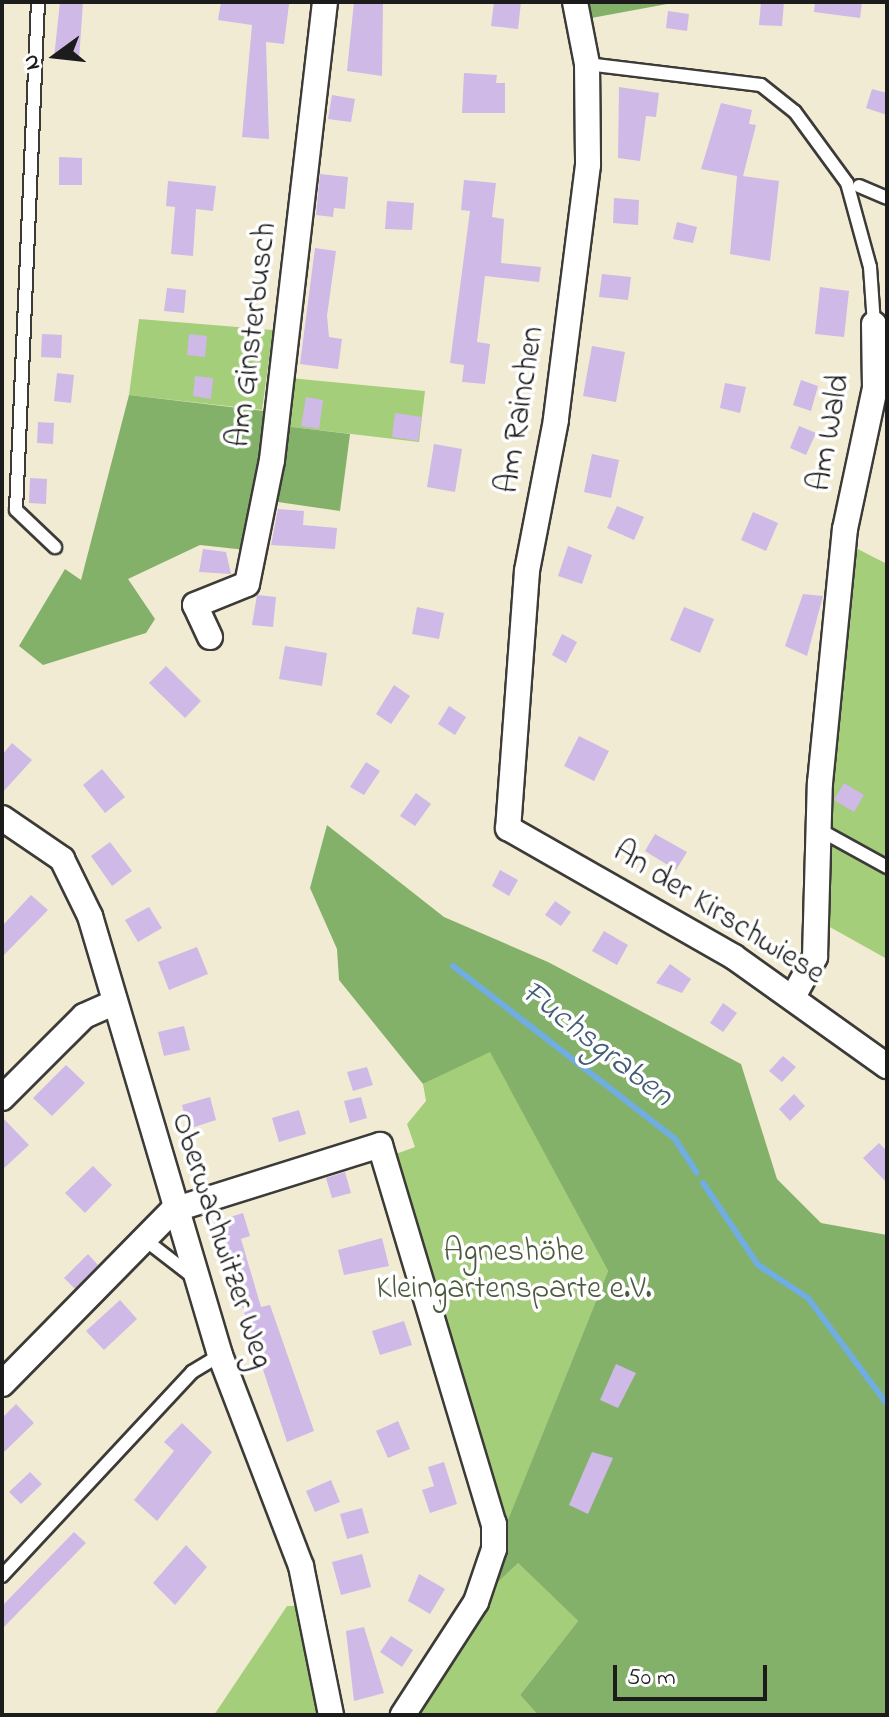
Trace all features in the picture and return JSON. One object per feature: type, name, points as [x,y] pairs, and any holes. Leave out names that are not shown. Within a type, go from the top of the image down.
[{"type":"street","name":"Am Ginsterbusch","points":[[210,637],[195,605],[247,584],[272,460],[325,2]]},
{"type":"street","name":"Am Rainchen","points":[[508,828],[527,571],[556,420],[588,165],[587,64],[575,2]]},
{"type":"street","name":"Am Wald","points":[[793,997],[815,957],[818,829],[845,529],[875,388],[881,327]]},
{"type":"street","name":"Oberwachwitzer Weg","points":[[2,818],[62,859],[90,916],[173,1210],[220,1355],[301,1566],[331,1715]]},
{"type":"street","name":"An der Kirschwiese","points":[[508,828],[793,997],[887,1066]]},
{"type":"street","points":[[2,1098],[84,1016],[115,1002]]},
{"type":"street","points":[[2,1384],[173,1210],[380,1145],[494,1524],[494,1549],[476,1602],[403,1715]]},
{"type":"lane","points":[[38,2],[16,510],[55,547]]},
{"type":"lane","name":"Am Wald","points":[[587,64],[761,85],[795,112],[833,158],[858,212],[881,327]]},
{"type":"lane","points":[[859,186],[887,198]]},
{"type":"lane","points":[[818,829],[887,867]]},
{"type":"lane","points":[[144,1239],[196,1279]]},
{"type":"lane","points":[[2,1576],[192,1372],[220,1355]]},
{"type":"green space","points":[[586,2],[678,2],[586,19]]},
{"type":"green space","points":[[139,319],[273,330],[262,410],[129,395]]},
{"type":"green space","points":[[290,378],[425,391],[419,442],[284,426]]},
{"type":"green space","points":[[129,395],[272,412],[246,550],[200,545],[128,579],[155,619],[146,633],[43,665],[19,646],[65,569],[81,580]]},
{"type":"green space","points":[[284,426],[350,434],[340,511],[271,501]]},
{"type":"green space","points":[[850,545],[887,564],[887,959],[828,926],[827,843]]},
{"type":"green space","points":[[327,825],[444,917],[548,962],[741,1064],[777,1179],[821,1223],[887,1235],[887,1715],[538,1715],[520,1695],[578,1621],[518,1563],[487,1592],[502,1519],[508,1520],[608,1271],[490,1052],[423,1084],[339,980],[337,949],[310,888]]},
{"type":"green space","name":"Agneshöhe Kleingartensparte e.V.","points":[[490,1051],[608,1271],[508,1521],[393,1155],[415,1147],[407,1124],[426,1101],[423,1084]]},
{"type":"green space","points":[[517,1562],[578,1621],[520,1695],[538,1715],[408,1715],[487,1592]]},
{"type":"green space","points":[[287,1606],[299,1606],[322,1715],[214,1715]]},
{"type":"building","points":[[60,2],[83,2],[79,60],[54,58]]},
{"type":"building","points":[[221,2],[289,4],[284,44],[266,42],[269,139],[242,137],[252,25],[218,20]]},
{"type":"building","points":[[354,2],[383,2],[382,76],[347,71]]},
{"type":"building","points":[[494,2],[521,2],[518,29],[491,26]]},
{"type":"building","points":[[761,2],[784,2],[782,26],[759,25]]},
{"type":"building","points":[[815,2],[862,2],[860,18],[814,12]]},
{"type":"building","points":[[668,11],[689,14],[687,31],[666,28]]},
{"type":"building","points":[[464,73],[497,75],[496,83],[505,83],[505,113],[462,113]]},
{"type":"building","points":[[619,87],[659,93],[656,117],[646,116],[640,161],[618,158]]},
{"type":"building","points":[[872,89],[887,93],[887,115],[866,108]]},
{"type":"building","points":[[332,95],[355,99],[351,122],[328,119]]},
{"type":"building","points":[[721,103],[752,110],[749,124],[756,125],[743,176],[779,181],[770,261],[730,254],[737,176],[701,169]]},
{"type":"building","points":[[59,157],[82,158],[82,185],[59,185]]},
{"type":"building","points":[[320,174],[348,177],[345,209],[334,208],[333,217],[316,215]]},
{"type":"building","points":[[464,180],[496,183],[492,217],[504,219],[501,263],[541,267],[539,282],[485,276],[477,342],[490,344],[485,384],[462,382],[464,365],[450,363],[470,211],[461,210]]},
{"type":"building","points":[[168,181],[216,186],[213,211],[196,209],[193,256],[171,254],[175,207],[166,206]]},
{"type":"building","points":[[614,198],[639,200],[638,225],[613,223]]},
{"type":"building","points":[[387,201],[414,203],[412,230],[385,229]]},
{"type":"building","points":[[677,222],[697,227],[693,243],[673,239]]},
{"type":"building","points":[[315,248],[336,251],[327,316],[329,337],[342,339],[338,369],[300,364]]},
{"type":"building","points":[[602,274],[631,277],[628,300],[599,297]]},
{"type":"building","points":[[820,287],[849,291],[844,337],[815,334]]},
{"type":"building","points":[[167,288],[186,290],[184,313],[164,311]]},
{"type":"building","points":[[42,334],[62,335],[61,358],[41,357]]},
{"type":"building","points":[[189,334],[207,336],[205,357],[187,355]]},
{"type":"building","points":[[592,346],[625,352],[616,402],[583,396]]},
{"type":"building","points":[[57,373],[74,375],[71,403],[54,401]]},
{"type":"building","points":[[195,376],[213,378],[211,399],[193,396]]},
{"type":"building","points":[[801,380],[818,386],[811,411],[793,405]]},
{"type":"building","points":[[725,383],[746,387],[740,413],[720,408]]},
{"type":"building","points":[[306,397],[323,400],[319,429],[301,426]]},
{"type":"building","points":[[395,413],[422,417],[418,441],[392,437]]},
{"type":"building","points":[[38,422],[54,423],[53,444],[37,443]]},
{"type":"building","points":[[799,426],[816,433],[806,455],[790,448]]},
{"type":"building","points":[[434,444],[462,449],[455,492],[427,487]]},
{"type":"building","points":[[592,454],[619,460],[611,498],[584,492]]},
{"type":"building","points":[[30,478],[47,479],[46,504],[29,503]]},
{"type":"building","points":[[617,506],[644,517],[634,540],[607,528]]},
{"type":"building","points":[[278,509],[304,511],[303,525],[337,528],[335,549],[271,545]]},
{"type":"building","points":[[753,512],[778,523],[766,551],[741,540]]},
{"type":"building","points":[[568,546],[592,555],[582,584],[558,576]]},
{"type":"building","points":[[203,549],[226,552],[231,574],[199,572]]},
{"type":"building","points":[[803,594],[823,596],[807,656],[785,646]]},
{"type":"building","points":[[257,595],[276,597],[273,627],[252,625]]},
{"type":"building","points":[[417,607],[444,613],[439,639],[412,634]]},
{"type":"building","points":[[684,607],[714,619],[700,653],[670,640]]},
{"type":"building","points":[[562,634],[577,642],[566,663],[552,655]]},
{"type":"building","points":[[285,646],[327,653],[322,686],[279,679]]},
{"type":"building","points":[[166,666],[201,701],[185,718],[149,683]]},
{"type":"building","points":[[394,685],[410,696],[391,724],[376,714]]},
{"type":"building","points":[[449,706],[466,717],[455,735],[438,724]]},
{"type":"building","points":[[579,736],[609,751],[594,781],[564,766]]},
{"type":"building","points":[[12,743],[32,760],[2,793],[2,755]]},
{"type":"building","points":[[366,762],[380,771],[364,795],[350,787]]},
{"type":"building","points":[[102,769],[125,797],[105,813],[83,785]]},
{"type":"building","points":[[844,783],[864,795],[854,812],[834,800]]},
{"type":"building","points":[[416,793],[431,804],[415,826],[400,816]]},
{"type":"building","points":[[655,834],[687,852],[676,870],[645,851]]},
{"type":"building","points":[[110,842],[132,871],[112,886],[91,856]]},
{"type":"building","points":[[500,870],[518,880],[509,896],[492,886]]},
{"type":"building","points":[[31,895],[48,910],[2,957],[2,926]]},
{"type":"building","points":[[555,901],[571,912],[561,926],[545,915]]},
{"type":"building","points":[[149,907],[162,928],[138,942],[125,920]]},
{"type":"building","points":[[604,931],[628,945],[617,965],[592,951]]},
{"type":"building","points":[[197,947],[208,974],[169,990],[158,962]]},
{"type":"building","points":[[670,964],[691,979],[682,993],[656,983]]},
{"type":"building","points":[[723,1003],[737,1013],[723,1032],[710,1023]]},
{"type":"building","points":[[184,1026],[190,1050],[164,1056],[158,1032]]},
{"type":"building","points":[[783,1056],[796,1067],[782,1082],[769,1071]]},
{"type":"building","points":[[66,1065],[85,1083],[52,1116],[33,1098]]},
{"type":"building","points":[[367,1067],[373,1085],[353,1091],[347,1072]]},
{"type":"building","points":[[794,1094],[805,1106],[790,1121],[779,1109]]},
{"type":"building","points":[[210,1097],[216,1120],[188,1129],[182,1105]]},
{"type":"building","points":[[361,1097],[367,1118],[350,1123],[344,1101]]},
{"type":"building","points":[[299,1110],[306,1134],[279,1142],[272,1118]]},
{"type":"building","points":[[2,1117],[29,1145],[2,1170]]},
{"type":"building","points":[[879,1143],[887,1151],[887,1183],[863,1158]]},
{"type":"building","points":[[93,1166],[112,1185],[85,1213],[65,1193]]},
{"type":"building","points":[[345,1172],[351,1193],[332,1198],[326,1178]]},
{"type":"building","points":[[243,1213],[250,1236],[241,1239],[261,1307],[270,1305],[314,1431],[287,1442],[214,1222]]},
{"type":"building","points":[[382,1238],[389,1266],[344,1275],[338,1250]]},
{"type":"building","points":[[88,1254],[98,1265],[75,1289],[64,1278]]},
{"type":"building","points":[[120,1300],[137,1319],[104,1350],[86,1331]]},
{"type":"building","points":[[404,1321],[412,1345],[380,1355],[372,1331]]},
{"type":"building","points":[[616,1364],[636,1373],[618,1408],[600,1400]]},
{"type":"building","points":[[16,1404],[34,1423],[2,1454],[2,1418]]},
{"type":"building","points":[[398,1421],[410,1449],[388,1458],[376,1431]]},
{"type":"building","points":[[182,1423],[212,1452],[157,1521],[134,1500],[174,1451],[164,1442]]},
{"type":"building","points":[[592,1452],[613,1458],[588,1514],[569,1505]]},
{"type":"building","points":[[444,1462],[457,1504],[430,1513],[422,1490],[434,1486],[428,1467]]},
{"type":"building","points":[[30,1472],[42,1484],[21,1504],[9,1492]]},
{"type":"building","points":[[331,1480],[340,1502],[315,1512],[306,1491]]},
{"type":"building","points":[[362,1508],[369,1533],[347,1539],[340,1514]]},
{"type":"building","points":[[74,1532],[86,1543],[2,1629],[2,1606]]},
{"type":"building","points":[[186,1545],[207,1567],[175,1605],[153,1583]]},
{"type":"building","points":[[362,1554],[371,1587],[341,1595],[332,1562]]},
{"type":"building","points":[[419,1574],[445,1589],[430,1614],[408,1601]]},
{"type":"building","points":[[364,1627],[384,1693],[354,1701],[346,1631]]},
{"type":"building","points":[[391,1636],[413,1650],[402,1667],[380,1652]]},
{"type":"waterway","name":"Fuchsgraben","points":[[453,966],[675,1139],[697,1173]]},
{"type":"waterway","name":"Fuchsgraben","points":[[703,1183],[758,1265],[808,1298],[887,1404]]}]
